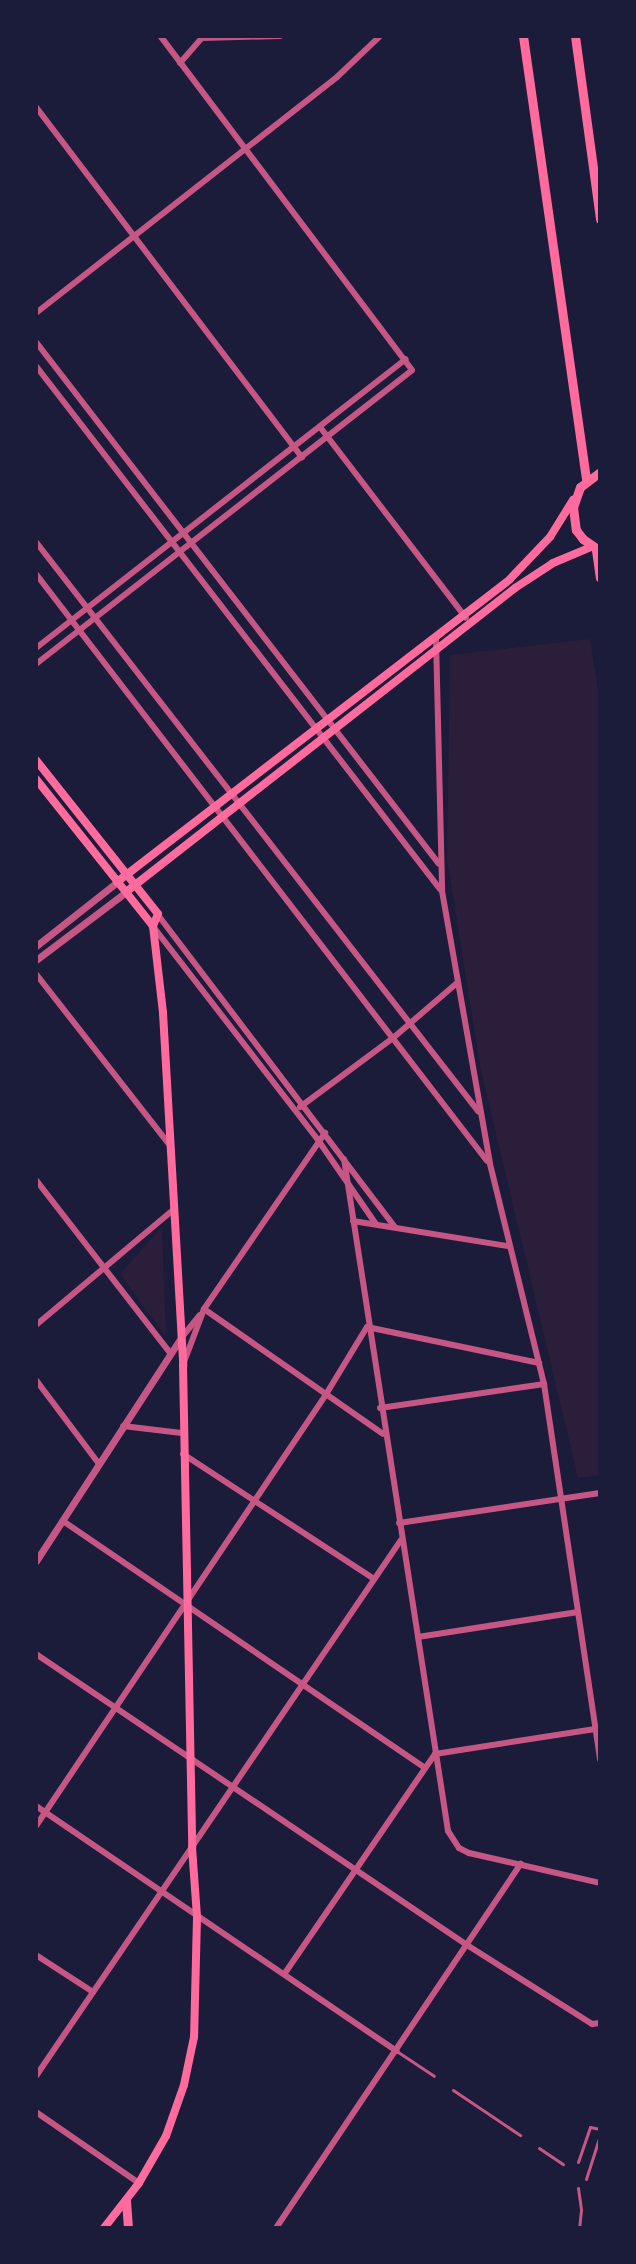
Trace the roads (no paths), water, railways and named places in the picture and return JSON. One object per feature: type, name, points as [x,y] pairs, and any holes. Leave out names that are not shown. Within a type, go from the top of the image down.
[{"type":"main road","points":[[523,36],[586,480]]},
{"type":"main road","points":[[575,36],[600,219]]},
{"type":"main road","points":[[126,892],[436,652],[529,562],[564,517],[586,480],[600,472]]},
{"type":"main road","points":[[575,496],[576,530],[596,549],[600,578]]},
{"type":"main road","points":[[117,882],[436,639],[553,563],[596,549]]},
{"type":"main road","points":[[36,760],[158,914],[153,926],[163,1013],[176,1208],[183,1365],[192,1847],[197,1917],[194,2037],[184,2085],[166,2136],[139,2183],[104,2228]]},
{"type":"main road","points":[[36,779],[153,926]]},
{"type":"main road","points":[[126,2200],[128,2228]]},
{"type":"street","points":[[36,664],[412,372],[406,359],[244,151],[160,36]]},
{"type":"street","points":[[180,63],[202,37],[280,36]]},
{"type":"street","points":[[36,313],[337,77],[380,36]]},
{"type":"street","points":[[36,107],[302,458]]},
{"type":"street","points":[[36,342],[439,864]]},
{"type":"street","points":[[36,648],[406,359]]},
{"type":"street","points":[[36,366],[442,891]]},
{"type":"street","points":[[320,427],[468,620]]},
{"type":"street","points":[[36,542],[480,1114]]},
{"type":"street","points":[[36,574],[490,1164]]},
{"type":"street","points":[[436,639],[442,891],[490,1164],[544,1384],[600,1760]]},
{"type":"street","points":[[116,676],[130,663]]},
{"type":"street","points":[[273,673],[284,663]]},
{"type":"street","points":[[36,946],[117,882]]},
{"type":"street","points":[[36,960],[126,892]]},
{"type":"street","points":[[158,914],[395,1227]]},
{"type":"street","points":[[153,926],[318,1140],[376,1224]]},
{"type":"street","points":[[36,974],[172,1147]]},
{"type":"street","points":[[295,1111],[393,1038],[457,983]]},
{"type":"street","points":[[36,1561],[181,1338],[325,1133]]},
{"type":"street","points":[[344,1159],[383,1434],[451,1840],[469,1853],[600,1883]]},
{"type":"street","points":[[36,1180],[171,1354]]},
{"type":"street","points":[[36,1325],[176,1208]]},
{"type":"street","points":[[353,1221],[508,1246]]},
{"type":"street","points":[[183,1365],[204,1309]]},
{"type":"street","points":[[204,1309],[383,1434]]},
{"type":"street","points":[[367,1327],[539,1363]]},
{"type":"street","points":[[36,1826],[325,1396],[367,1327]]},
{"type":"street","points":[[36,1380],[99,1464]]},
{"type":"street","points":[[380,1408],[544,1384]]},
{"type":"street","points":[[123,1426],[182,1433]]},
{"type":"street","points":[[183,1453],[374,1579]]},
{"type":"street","points":[[399,1523],[600,1493]]},
{"type":"street","points":[[63,1521],[425,1768]]},
{"type":"street","points":[[36,2076],[401,1540]]},
{"type":"street","points":[[418,1637],[578,1612]]},
{"type":"street","points":[[36,1654],[467,1945],[596,2023]]},
{"type":"street","points":[[285,1973],[435,1754],[595,1729]]},
{"type":"street","points":[[36,1806],[160,1894],[285,1973],[397,2051]]},
{"type":"street","points":[[276,2228],[521,1864]]},
{"type":"street","points":[[36,1955],[93,1992]]},
{"type":"street","points":[[36,2112],[139,2183]]},
{"type":"lane","points":[[397,2051],[434,2076]]},
{"type":"lane","points":[[453,2090],[520,2135]]},
{"type":"lane","points":[[578,2162],[590,2127],[600,2132],[586,2179]]},
{"type":"lane","points":[[539,2148],[563,2164]]},
{"type":"lane","points":[[578,2188],[581,2210],[579,2228]]}]
